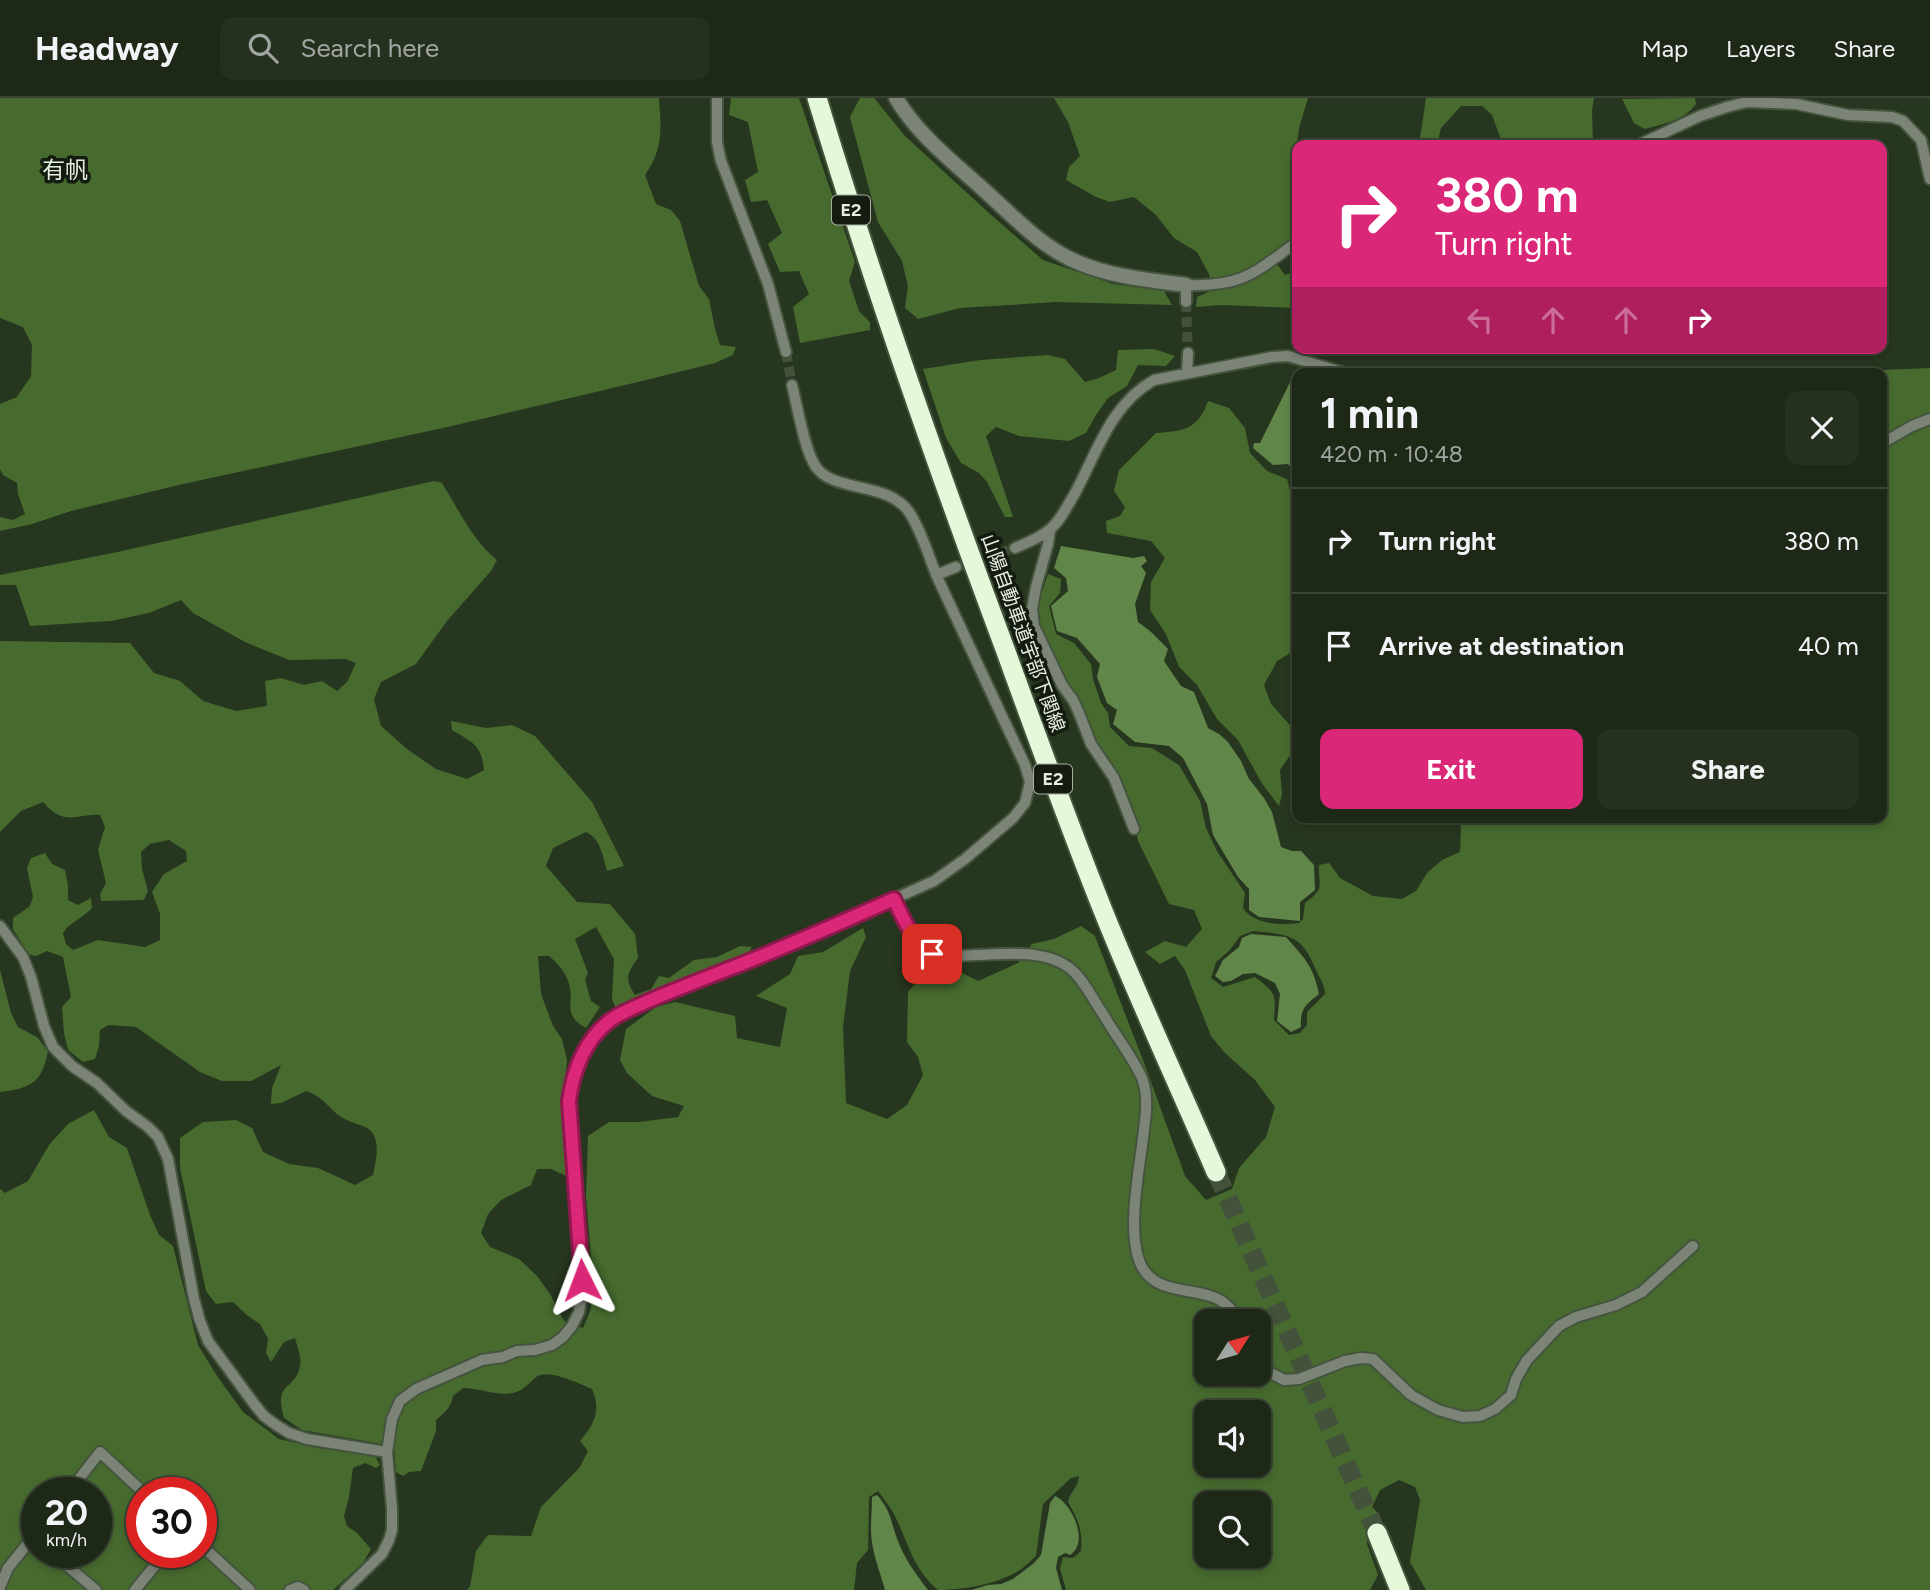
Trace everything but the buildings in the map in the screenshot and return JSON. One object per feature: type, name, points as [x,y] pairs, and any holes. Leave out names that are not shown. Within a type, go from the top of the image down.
[{"type":"highway","name":"山陽自動車道宇部下関線","points":[[817,98],[856,226],[973,564],[1100,902],[1216,1172]]},
{"type":"highway","points":[[1377,1533],[1400,1590]]},
{"type":"street","points":[[717,98],[720,161],[768,284],[786,352]]},
{"type":"street","points":[[895,98],[925,135],[1015,219],[1055,251],[1094,269],[1186,285],[1224,284],[1243,279],[1261,269],[1292,246]]},
{"type":"street","points":[[1649,140],[1700,116],[1747,102],[1796,104],[1848,115],[1892,117],[1903,121],[1921,140],[1930,179]]},
{"type":"street","points":[[1186,285],[1186,302]]},
{"type":"street","points":[[1187,373],[1188,353]]},
{"type":"street","points":[[1015,548],[1050,530],[1066,509],[1116,414],[1141,388],[1154,380],[1272,357],[1288,356],[1328,368]]},
{"type":"street","points":[[345,1590],[382,1554],[392,1530],[387,1452],[392,1419],[400,1401],[416,1389],[482,1360],[552,1345],[572,1326],[579,1312],[582,1265],[569,1101],[573,1077],[594,1036],[610,1020],[623,1012],[802,940],[934,881],[965,859],[1013,818],[1025,803],[1030,782],[1025,765],[908,509],[886,494],[830,479],[814,466],[792,385]]},
{"type":"street","points":[[1887,440],[1930,419]]},
{"type":"street","points":[[1050,530],[1032,609],[1034,626],[1062,685],[1073,700],[1091,744],[1114,778],[1134,829]]},
{"type":"street","points":[[936,575],[957,567]]},
{"type":"street","points":[[894,899],[908,931],[932,954],[948,957],[1038,955],[1056,960],[1075,972],[1143,1079],[1146,1100],[1134,1223],[1135,1250],[1143,1270],[1156,1282],[1172,1289],[1219,1299],[1231,1309]]},
{"type":"street","points":[[0,926],[23,957],[53,1047],[126,1111],[149,1127],[158,1138],[168,1159],[200,1321],[208,1341],[255,1405],[264,1416],[289,1433],[307,1439],[387,1452]]},
{"type":"street","points":[[1271,1373],[1284,1380],[1299,1379],[1345,1361],[1373,1359],[1411,1395],[1438,1410],[1463,1417],[1480,1416],[1495,1409],[1511,1395],[1516,1379],[1527,1360],[1559,1326],[1576,1317],[1616,1305],[1642,1292],[1693,1246]]},
{"type":"street","points":[[80,1477],[100,1452],[127,1477]]},
{"type":"street","points":[[0,1587],[8,1568],[21,1553]]},
{"type":"street","points":[[217,1560],[250,1590]]},
{"type":"street","points":[[70,1568],[96,1590]]},
{"type":"street","points":[[135,1590],[153,1568]]},
{"type":"street","points":[[358,1578],[362,1590]]},
{"type":"street","points":[[290,1590],[298,1587],[304,1590]]},
{"type":"shaded area","points":[[0,98],[659,98],[658,147],[645,175],[656,204],[671,210],[680,221],[699,286],[709,299],[720,345],[736,347],[733,355],[715,363],[452,426],[183,484],[0,531],[0,517],[13,520],[25,514],[17,483],[3,475],[0,469],[0,404],[17,397],[31,376],[32,345],[23,327],[0,318]]},
{"type":"shaded area","points":[[731,98],[799,98],[855,262],[849,281],[859,311],[870,322],[870,330],[800,343],[793,307],[809,294],[799,271],[780,272],[768,244],[782,233],[767,200],[751,202],[745,180],[758,172],[748,122],[729,115]]},
{"type":"shaded area","points":[[860,98],[874,98],[905,136],[1043,260],[1113,284],[1164,291],[1172,305],[1056,302],[960,308],[918,319],[905,308],[908,286],[902,261],[878,222],[850,117]]},
{"type":"shaded area","points":[[1054,98],[1308,98],[1298,140],[1292,140],[1292,241],[1271,256],[1285,275],[1292,273],[1292,308],[1221,305],[1196,307],[1197,297],[1213,290],[1209,274],[1197,252],[1174,238],[1156,215],[1134,197],[1110,202],[1066,180],[1069,167],[1080,156],[1068,122]]},
{"type":"shaded area","points":[[1426,98],[1594,98],[1593,140],[1501,140],[1492,115],[1482,106],[1461,106],[1441,128],[1438,140],[1420,140]]},
{"type":"shaded area","points":[[1695,98],[1696,104],[1686,114],[1673,121],[1645,129],[1634,123],[1622,99]]},
{"type":"shaded area","points":[[1154,349],[1175,356],[1166,366],[1138,365],[1127,386],[1108,398],[1086,433],[1069,441],[1019,436],[996,427],[986,436],[1013,517],[1005,517],[987,482],[979,473],[961,463],[946,438],[923,369],[980,360],[1048,355],[1065,359],[1085,382],[1116,370],[1118,350]]},
{"type":"shaded area","points":[[1930,368],[1930,1590],[1426,1590],[1410,1562],[1420,1500],[1415,1487],[1399,1480],[1380,1490],[1372,1507],[1380,1515],[1381,1526],[1369,1530],[1367,1544],[1378,1575],[1370,1590],[1066,1590],[1060,1568],[1063,1557],[1073,1558],[1081,1551],[1079,1525],[1068,1502],[1079,1476],[1071,1478],[1043,1504],[1036,1556],[1010,1576],[969,1587],[938,1590],[929,1581],[915,1561],[891,1509],[878,1491],[869,1497],[868,1550],[857,1563],[854,1590],[467,1590],[470,1587],[476,1551],[488,1535],[531,1536],[541,1507],[580,1467],[588,1451],[580,1441],[593,1423],[596,1410],[592,1389],[547,1374],[540,1375],[513,1393],[463,1388],[453,1396],[449,1407],[436,1420],[436,1431],[421,1471],[409,1472],[403,1476],[396,1472],[394,1446],[302,1430],[284,1418],[281,1398],[286,1387],[294,1380],[300,1363],[295,1338],[284,1342],[271,1362],[266,1353],[268,1339],[260,1324],[233,1302],[216,1304],[206,1291],[180,1168],[180,1138],[203,1122],[236,1120],[252,1128],[263,1152],[289,1164],[318,1168],[355,1185],[373,1175],[377,1150],[375,1137],[367,1128],[341,1117],[321,1099],[306,1091],[281,1103],[271,1104],[272,1088],[281,1065],[251,1081],[222,1081],[200,1072],[136,1027],[109,1025],[100,1030],[95,1059],[83,1062],[68,1050],[62,1007],[71,997],[63,957],[47,951],[36,956],[28,954],[13,929],[13,918],[30,906],[33,897],[27,868],[31,858],[45,853],[52,864],[65,870],[68,900],[78,905],[91,898],[92,908],[63,933],[66,944],[73,950],[98,940],[145,947],[160,940],[160,914],[152,892],[164,874],[187,861],[186,851],[169,840],[150,844],[141,852],[148,891],[144,900],[101,901],[100,894],[106,883],[98,850],[105,827],[100,815],[62,816],[53,812],[43,802],[21,811],[0,832],[0,641],[130,643],[154,673],[180,681],[203,701],[236,711],[267,706],[265,681],[281,678],[304,685],[322,681],[337,691],[347,682],[356,663],[346,659],[289,660],[245,642],[193,613],[181,600],[149,613],[111,621],[30,626],[16,585],[0,585],[0,575],[113,553],[434,481],[442,483],[473,534],[497,560],[416,664],[381,682],[374,699],[381,726],[407,749],[436,769],[467,779],[484,770],[483,762],[475,745],[452,730],[451,721],[486,728],[512,725],[535,736],[592,802],[624,866],[607,871],[598,844],[586,832],[553,848],[546,866],[577,902],[610,904],[635,934],[638,958],[629,972],[628,980],[635,995],[651,989],[659,976],[669,978],[694,960],[717,957],[740,946],[752,947],[747,956],[615,1007],[612,999],[614,959],[596,927],[575,939],[588,973],[585,980],[591,1001],[600,1007],[586,1028],[578,1023],[571,1013],[570,991],[564,972],[549,956],[538,956],[541,994],[553,1026],[562,1039],[567,1060],[563,1112],[566,1176],[551,1169],[537,1169],[531,1185],[501,1200],[488,1214],[481,1233],[490,1247],[519,1259],[537,1276],[564,1321],[583,1328],[591,1309],[592,1270],[586,1196],[588,1136],[609,1122],[639,1122],[678,1117],[684,1106],[652,1096],[627,1073],[620,1060],[626,1029],[656,1007],[675,1002],[735,1016],[737,1038],[780,1047],[787,1008],[756,996],[790,974],[798,956],[823,952],[863,928],[866,937],[850,971],[843,1027],[846,1103],[887,1119],[907,1105],[923,1075],[918,1057],[907,1042],[908,992],[930,967],[944,964],[978,981],[1018,963],[1032,944],[1054,939],[1081,926],[1095,936],[1185,1176],[1206,1200],[1232,1189],[1239,1168],[1266,1137],[1275,1107],[1255,1080],[1224,1052],[1211,1036],[1185,970],[1175,956],[1160,964],[1145,952],[1165,941],[1186,947],[1202,929],[1194,910],[1169,904],[1138,841],[1130,804],[1115,769],[1099,750],[1041,632],[1038,604],[1048,574],[1061,579],[1060,593],[1049,606],[1056,634],[1074,643],[1091,664],[1093,679],[1101,703],[1108,713],[1110,727],[1129,746],[1152,748],[1179,765],[1200,801],[1206,828],[1217,851],[1245,893],[1243,908],[1248,914],[1261,921],[1276,924],[1299,923],[1303,919],[1305,903],[1318,890],[1319,865],[1329,863],[1340,878],[1373,896],[1402,899],[1416,891],[1427,873],[1442,860],[1460,852],[1460,823],[1887,823],[1887,370]],"holes":[[[1253,931],[1292,938],[1304,948],[1323,984],[1325,994],[1307,1012],[1307,1025],[1300,1033],[1289,1035],[1274,1020],[1273,995],[1255,977],[1223,987],[1211,978],[1216,962],[1240,936]]]},
{"type":"shaded area","points":[[1292,378],[1292,468],[1288,464],[1273,465],[1253,448],[1254,443],[1260,443]]},
{"type":"shaded area","points":[[1208,401],[1229,408],[1245,428],[1250,453],[1267,471],[1287,479],[1292,499],[1292,652],[1277,661],[1264,685],[1271,704],[1292,727],[1292,754],[1280,770],[1282,794],[1279,806],[1261,782],[1238,740],[1217,719],[1197,685],[1179,667],[1166,634],[1150,610],[1151,582],[1165,558],[1151,541],[1107,533],[1106,521],[1120,516],[1125,507],[1114,491],[1119,470],[1156,433],[1182,430],[1194,423]]},
{"type":"shaded area","points":[[1061,546],[1133,558],[1144,556],[1147,561],[1141,566],[1146,573],[1135,604],[1138,622],[1168,649],[1164,661],[1181,686],[1194,692],[1208,728],[1228,742],[1241,761],[1249,779],[1272,812],[1281,847],[1301,851],[1314,865],[1315,890],[1300,902],[1300,921],[1259,917],[1249,910],[1249,889],[1238,877],[1213,835],[1207,804],[1183,758],[1169,746],[1135,742],[1113,724],[1117,710],[1107,703],[1097,677],[1100,664],[1077,638],[1057,631],[1051,606],[1068,591],[1066,578],[1054,568]]},
{"type":"shaded area","points":[[1251,934],[1286,937],[1303,957],[1314,976],[1319,994],[1304,1008],[1301,1027],[1291,1032],[1277,1021],[1280,994],[1275,983],[1255,973],[1243,974],[1223,982],[1215,976],[1223,960],[1239,947],[1242,938]]},
{"type":"shaded area","points":[[0,970],[11,1013],[18,1027],[37,1037],[48,1051],[42,1070],[33,1082],[0,1092]]},
{"type":"shaded area","points":[[94,1110],[109,1137],[127,1148],[159,1235],[173,1246],[198,1345],[243,1412],[279,1439],[317,1448],[375,1456],[380,1465],[376,1468],[365,1463],[353,1468],[344,1516],[347,1526],[371,1549],[363,1563],[333,1590],[0,1590],[0,1189],[5,1193],[28,1181],[49,1145],[68,1124]]},
{"type":"shaded area","points":[[877,1495],[888,1512],[904,1554],[928,1590],[885,1590],[871,1538],[872,1497]]},
{"type":"shaded area","points":[[1055,1496],[1067,1506],[1079,1533],[1076,1549],[1070,1555],[1065,1553],[1058,1557],[1056,1568],[1062,1590],[971,1590],[1013,1579],[1034,1563],[1041,1555],[1050,1503]]},
{"type":"tunnel","points":[[1186,302],[1188,353]]},
{"type":"tunnel","points":[[786,352],[792,385]]},
{"type":"tunnel","points":[[956,567],[1015,548]]},
{"type":"tunnel","points":[[1216,1172],[1377,1533]]},
{"type":"district","name":"有帆","points":[[65,170]]},
{"type":"route","points":[[582,1280],[569,1101],[573,1077],[582,1056],[594,1036],[610,1020],[623,1012],[802,940],[894,899],[908,931],[932,954]]}]
